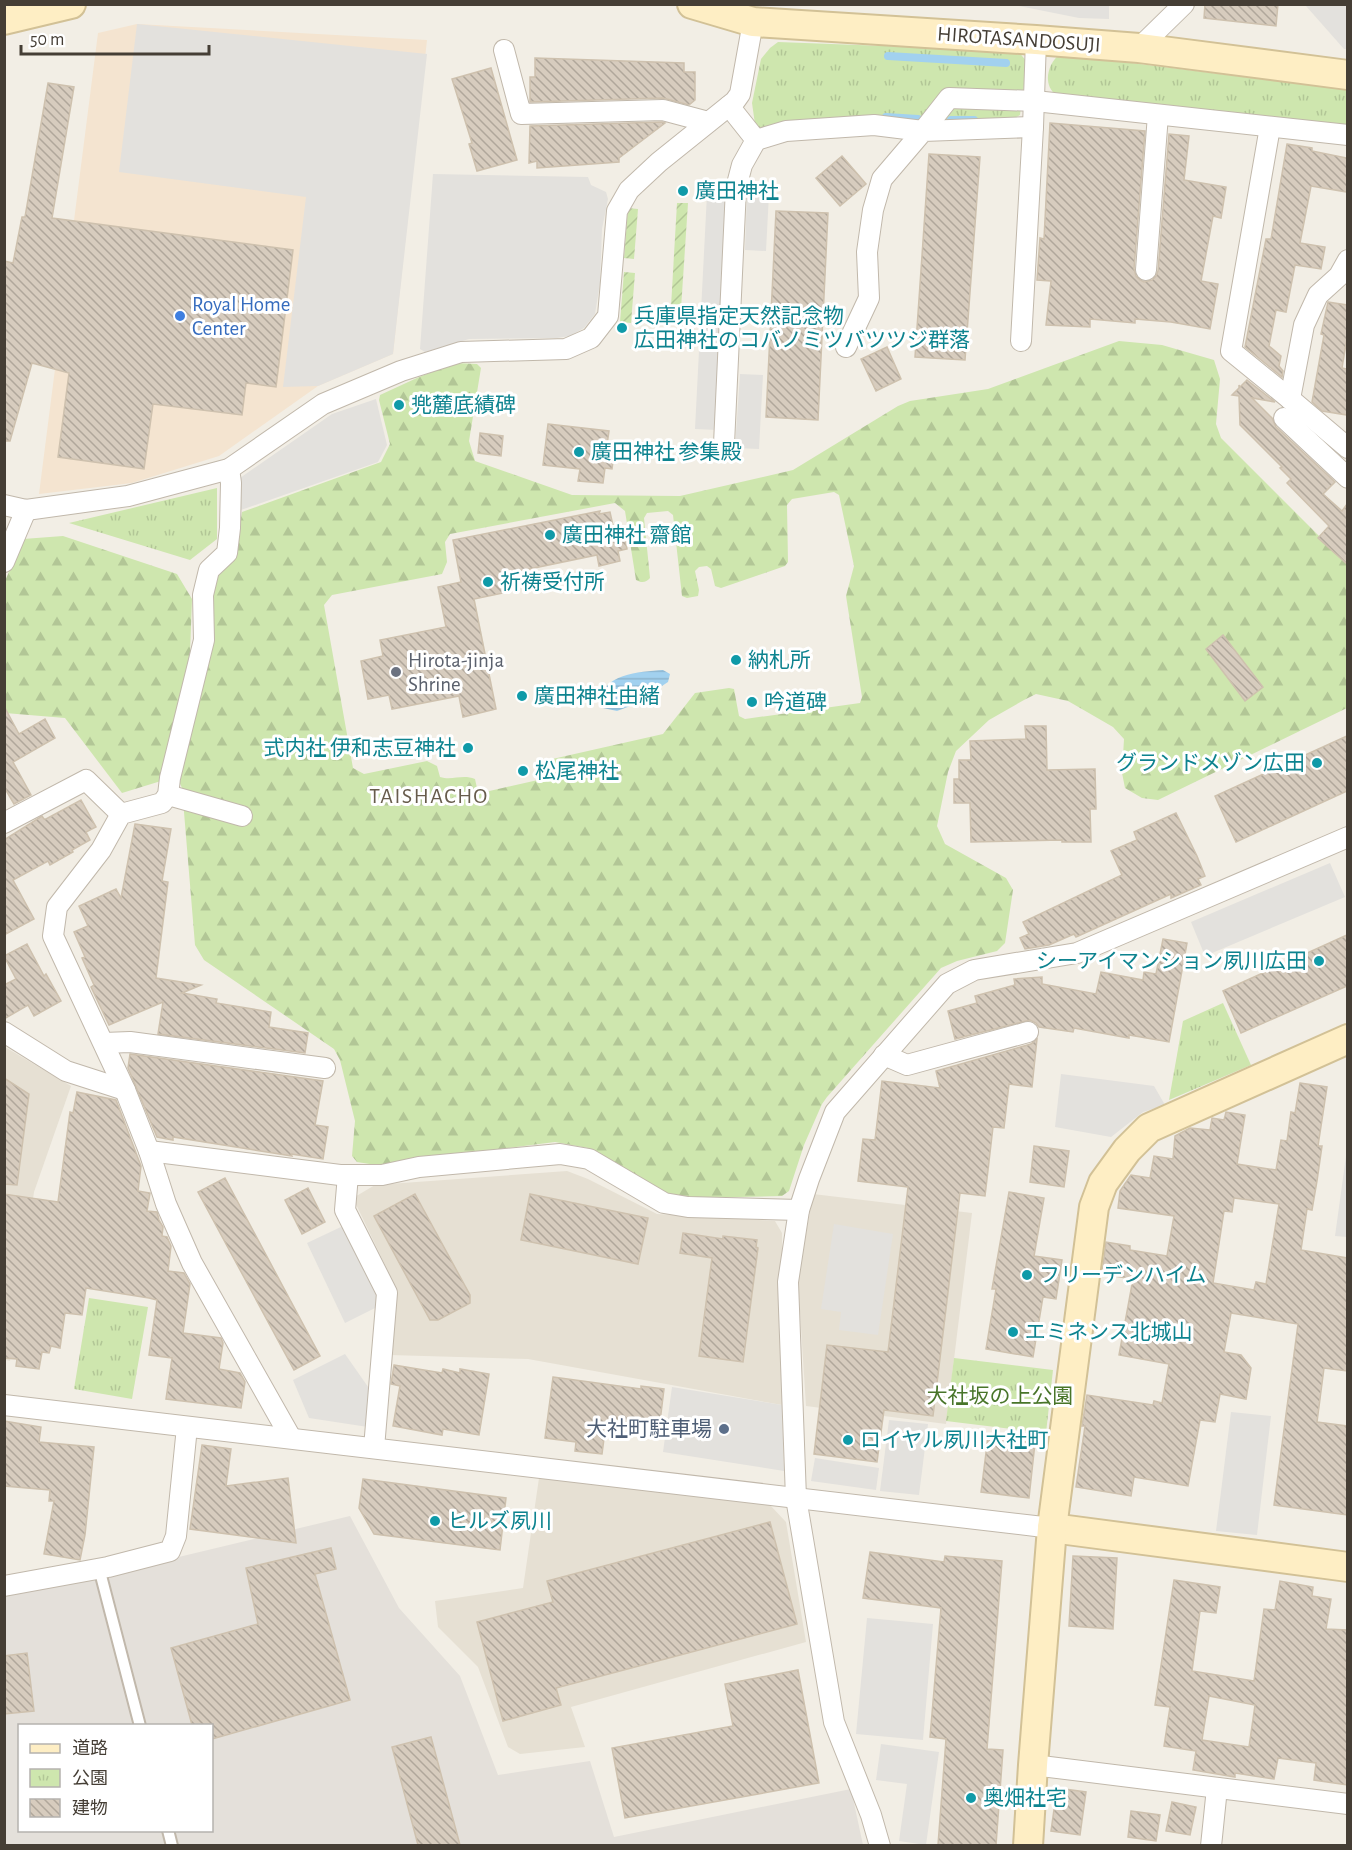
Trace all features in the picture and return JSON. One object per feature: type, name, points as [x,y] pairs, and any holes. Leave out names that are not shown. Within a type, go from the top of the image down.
[{"type":"street","points":[[4,20],[70,4]]},
{"type":"street","name":"HIROTASANDOSUJI","points":[[692,4],[753,22],[1139,48],[1347,75]]},
{"type":"street","points":[[1139,48],[1184,4]]},
{"type":"street","points":[[4,505],[26,510],[128,496],[228,469],[324,404],[402,371],[461,352],[566,349],[591,338],[608,316],[617,211],[629,190],[659,162],[729,106],[740,94],[753,22]]},
{"type":"street","points":[[1021,341],[1035,100],[1036,40]]},
{"type":"street","points":[[504,50],[521,114],[663,110],[708,122]]},
{"type":"street","points":[[846,346],[869,298],[867,252],[873,210],[882,178],[949,98],[1035,100],[1347,135]]},
{"type":"street","points":[[729,106],[756,140]]},
{"type":"street","points":[[1146,270],[1158,115]]},
{"type":"street","points":[[724,444],[736,188],[742,165],[756,140],[786,131],[874,125],[923,131],[1033,127]]},
{"type":"street","points":[[1270,128],[1231,351],[1287,408],[1347,478]]},
{"type":"street","points":[[1287,408],[1304,325],[1318,295],[1339,276],[1347,260]]},
{"type":"street","points":[[1287,408],[1347,448]]},
{"type":"street","points":[[228,469],[231,483],[227,553],[209,570],[203,595],[204,640],[170,778],[168,795],[162,804],[121,814],[101,850],[57,907],[53,936],[125,1090],[149,1151],[166,1204],[192,1263],[291,1438]]},
{"type":"street","points":[[4,562],[26,510]]},
{"type":"street","points":[[4,823],[86,780],[121,814]]},
{"type":"street","points":[[168,795],[242,816]]},
{"type":"street","points":[[880,1845],[871,1815],[834,1722],[796,1498],[788,1282],[799,1210],[835,1112],[947,984],[974,969],[1077,953],[1347,837]]},
{"type":"street","points":[[4,1032],[66,1071],[125,1090]]},
{"type":"street","points":[[884,1055],[907,1065],[1028,1032]]},
{"type":"street","points":[[1028,1845],[1052,1528],[1094,1207],[1103,1183],[1127,1150],[1149,1128],[1347,1039]]},
{"type":"street","points":[[104,1043],[130,1042],[325,1068]]},
{"type":"street","points":[[149,1151],[348,1175],[382,1175],[419,1167],[560,1155],[589,1159],[664,1203],[688,1207],[799,1210]]},
{"type":"street","points":[[348,1175],[345,1210],[387,1293],[374,1448]]},
{"type":"street","points":[[4,1405],[1052,1528],[1347,1567]]},
{"type":"street","points":[[4,1586],[99,1568],[170,1551],[176,1536],[187,1427]]},
{"type":"street","points":[[1033,1765],[1347,1804]]},
{"type":"street","points":[[1211,1845],[1217,1788]]},
{"type":"lane","points":[[99,1568],[140,1724]]},
{"type":"shaded area","points":[[1019,4],[1109,5],[1109,19],[1079,18],[1019,6]]},
{"type":"shaded area","points":[[1307,5],[1347,5],[1347,49],[1344,49]]},
{"type":"shaded area","points":[[137,24],[427,40],[393,354],[318,386],[219,456],[132,483],[39,494],[98,33]]},
{"type":"shaded area","points":[[137,24],[427,54],[393,354],[318,386],[283,387],[306,197],[119,172]]},
{"type":"shaded area","points":[[433,174],[588,177],[591,185],[606,192],[608,199],[602,229],[600,283],[595,314],[584,328],[570,336],[557,338],[469,339],[425,352],[420,349]]},
{"type":"shaded area","points":[[747,193],[769,194],[766,251],[745,250]]},
{"type":"shaded area","points":[[707,194],[729,195],[717,430],[695,429]]},
{"type":"shaded area","points":[[740,374],[763,375],[759,449],[735,448]]},
{"type":"shaded area","points":[[376,399],[387,445],[378,462],[238,511],[240,478],[332,414]]},
{"type":"shaded area","points":[[1330,863],[1345,897],[1205,956],[1191,922]]},
{"type":"shaded area","points":[[5,1047],[71,1086],[34,1192],[10,1361],[5,1360]]},
{"type":"shaded area","points":[[1061,1074],[1154,1086],[1165,1105],[1143,1112],[1111,1137],[1055,1127]]},
{"type":"shaded area","points":[[1348,1149],[1347,1237],[1335,1236]]},
{"type":"shaded area","points":[[567,1171],[588,1179],[657,1214],[775,1221],[782,1233],[782,1405],[528,1359],[390,1355],[397,1290],[353,1198],[375,1185]]},
{"type":"shaded area","points":[[813,1194],[972,1213],[946,1424],[806,1406],[798,1280]]},
{"type":"shaded area","points":[[834,1224],[893,1234],[878,1335],[839,1330],[841,1312],[821,1309]]},
{"type":"shaded area","points":[[343,1226],[381,1305],[345,1323],[307,1243]]},
{"type":"shaded area","points":[[345,1354],[373,1394],[368,1427],[309,1418],[293,1380]]},
{"type":"shaded area","name":"大社町駐車場","points":[[672,1387],[782,1405],[784,1471],[663,1452]]},
{"type":"shaded area","points":[[1231,1412],[1271,1416],[1257,1535],[1216,1531]]},
{"type":"shaded area","points":[[889,1420],[928,1424],[919,1495],[880,1491]]},
{"type":"shaded area","points":[[815,1458],[879,1468],[876,1490],[811,1481]]},
{"type":"shaded area","points":[[539,1478],[770,1505],[786,1522],[806,1642],[571,1707],[585,1747],[520,1754],[508,1747],[478,1667],[438,1627],[435,1601],[523,1588]]},
{"type":"shaded area","points":[[350,1516],[399,1608],[460,1676],[498,1775],[590,1761],[614,1837],[851,1789],[863,1845],[5,1845],[4,1596],[116,1572]]},
{"type":"shaded area","points":[[867,1618],[933,1624],[923,1740],[856,1734]]},
{"type":"shaded area","points":[[881,1744],[939,1752],[926,1845],[899,1841],[907,1784],[876,1780]]},
{"type":"green space","points":[[778,42],[1018,51],[1027,62],[1020,115],[1007,122],[761,128],[755,124],[752,103],[761,59]]},
{"type":"green space","points":[[1060,54],[1347,90],[1347,125],[1056,95],[1049,85],[1048,74],[1052,63]]},
{"type":"green space","points":[[677,203],[688,203],[680,324],[670,324]]},
{"type":"green space","points":[[628,208],[638,209],[634,259],[624,258]]},
{"type":"green space","points":[[624,272],[635,273],[631,323],[620,322]]},
{"type":"green space","points":[[1119,341],[1162,345],[1214,360],[1220,379],[1216,424],[1221,438],[1347,564],[1347,708],[1158,800],[1142,798],[1125,788],[1122,773],[1124,739],[1113,727],[1068,701],[1036,694],[989,720],[956,751],[948,772],[937,826],[945,844],[1006,878],[1013,890],[1005,943],[997,951],[957,961],[941,968],[827,1097],[804,1145],[789,1191],[782,1196],[672,1197],[588,1148],[555,1142],[376,1165],[357,1162],[352,1156],[355,1121],[340,1060],[334,1049],[204,960],[195,945],[182,788],[177,777],[216,572],[234,557],[242,512],[381,462],[390,444],[379,400],[380,395],[456,363],[477,364],[481,368],[469,441],[475,461],[572,495],[680,496],[793,470],[910,401],[988,389]],"holes":[[[834,492],[839,495],[854,566],[846,596],[862,697],[860,703],[745,719],[739,716],[734,689],[695,693],[663,734],[548,760],[538,780],[485,792],[477,788],[475,779],[440,777],[437,766],[427,761],[364,774],[353,768],[324,605],[332,595],[442,574],[447,562],[445,542],[450,534],[615,503],[625,511],[636,580],[643,582],[650,578],[644,518],[647,513],[668,511],[673,515],[682,596],[687,598],[698,596],[695,571],[699,567],[707,566],[711,569],[715,586],[721,588],[785,566],[788,562],[787,505],[792,499]]]},
{"type":"green space","points":[[217,488],[217,539],[190,560],[69,523]]},
{"type":"green space","points":[[63,536],[177,574],[192,599],[190,653],[161,781],[122,793],[65,718],[5,713],[5,581],[23,539]]},
{"type":"green space","points":[[1223,1003],[1251,1065],[1169,1100],[1183,1021]]},
{"type":"green space","points":[[89,1298],[148,1307],[132,1399],[74,1389]]},
{"type":"green space","name":"大社坂の上公園","points":[[954,1358],[1053,1370],[1046,1433],[946,1421]]},
{"type":"water","points":[[663,670],[670,674],[668,682],[633,705],[617,711],[603,708],[600,704],[602,694],[614,680],[633,673]]},
{"type":"building","points":[[1205,4],[1278,4],[1276,26],[1204,18]]},
{"type":"building","points":[[535,58],[684,63],[684,72],[695,72],[695,100],[689,105],[663,98],[530,102],[530,77],[535,77]]},
{"type":"building","points":[[491,68],[517,160],[477,171],[469,144],[472,143],[452,79]]},
{"type":"building","name":"Royal Home Center","points":[[48,83],[74,87],[52,218],[293,250],[276,387],[246,383],[242,415],[153,404],[144,469],[58,457],[69,373],[32,363],[10,441],[4,441],[4,261],[13,263],[22,217],[25,217]]},
{"type":"building","points":[[665,123],[619,158],[619,162],[537,168],[537,161],[529,163],[530,126]]},
{"type":"building","points":[[1050,123],[1145,131],[1134,269],[1136,276],[1144,282],[1152,280],[1158,271],[1169,134],[1189,136],[1184,180],[1226,187],[1221,218],[1213,216],[1201,281],[1218,284],[1210,329],[1135,319],[1135,323],[1090,319],[1090,327],[1046,325],[1051,281],[1037,280],[1040,238],[1044,239]]},
{"type":"building","points":[[1287,144],[1347,158],[1347,192],[1311,186],[1300,243],[1325,247],[1321,269],[1295,265],[1286,312],[1276,310],[1269,346],[1281,356],[1279,366],[1283,371],[1282,377],[1245,347],[1266,239],[1271,239]]},
{"type":"building","points":[[929,154],[980,157],[965,360],[915,357]]},
{"type":"building","points":[[842,156],[866,184],[840,206],[816,178]]},
{"type":"building","points":[[776,211],[828,213],[818,420],[766,417]]},
{"type":"building","points":[[1328,302],[1347,305],[1347,338],[1342,368],[1347,369],[1347,415],[1322,411],[1312,402],[1324,335],[1321,334]]},
{"type":"building","points":[[887,347],[901,379],[876,391],[861,359]]},
{"type":"building","points":[[1247,380],[1275,402],[1252,398],[1272,418],[1276,427],[1335,482],[1323,494],[1342,511],[1347,504],[1347,564],[1318,538],[1329,526],[1287,483],[1291,479],[1280,468],[1282,467],[1240,425],[1239,396],[1232,395],[1239,385],[1240,387]]},
{"type":"building","name":"廣田神社 参集殿","points":[[548,424],[609,431],[607,445],[615,446],[612,469],[605,468],[603,483],[578,481],[580,469],[543,465]]},
{"type":"building","points":[[480,433],[503,436],[501,456],[478,453]]},
{"type":"building","points":[[600,511],[599,514],[610,512],[614,530],[623,528],[627,549],[618,551],[620,561],[599,566],[597,555],[505,574],[508,592],[474,599],[496,709],[463,717],[459,696],[392,709],[389,695],[368,699],[361,661],[383,656],[380,640],[446,627],[438,587],[461,582],[453,540]]},
{"type":"building","points":[[1223,635],[1263,687],[1245,701],[1206,649]]},
{"type":"building","points":[[4,706],[19,734],[45,719],[55,738],[13,762],[31,795],[14,804],[4,787]]},
{"type":"building","points":[[1025,726],[1046,726],[1047,770],[1095,769],[1096,809],[1090,809],[1091,842],[1062,842],[1062,840],[971,842],[970,803],[954,803],[954,779],[959,779],[959,760],[971,760],[970,741],[1026,739]]},
{"type":"building","name":"グランドメゾン広田","points":[[1347,736],[1347,791],[1236,842],[1215,796]]},
{"type":"building","points":[[81,800],[96,827],[86,832],[90,840],[50,865],[48,861],[13,880],[34,919],[4,935],[4,840],[42,816],[46,819]]},
{"type":"building","points":[[1176,813],[1205,876],[1198,879],[1201,885],[1171,898],[1171,894],[1076,937],[1074,934],[1049,945],[1025,949],[1020,938],[1029,934],[1023,922],[1122,875],[1111,851],[1137,840],[1134,832]]},
{"type":"building","points":[[135,824],[171,829],[162,881],[168,882],[156,978],[201,985],[182,993],[217,999],[216,1003],[271,1012],[269,1027],[308,1033],[305,1053],[158,1034],[163,1002],[109,1025],[91,987],[94,985],[74,932],[88,926],[79,906],[116,889],[121,898]]},
{"type":"building","name":"シーアイマンション夙川広田","points":[[1347,935],[1347,986],[1241,1033],[1223,991]]},
{"type":"building","points":[[1163,939],[1187,943],[1169,1042],[1129,1035],[1129,1038],[1074,1028],[1073,1032],[1039,1027],[1030,1020],[955,1039],[948,1011],[977,1003],[975,996],[1015,985],[1014,979],[1042,977],[1042,984],[1096,994],[1101,972],[1143,980],[1144,972],[1156,974]]},
{"type":"building","points":[[27,944],[61,1001],[34,1016],[28,1005],[4,1019],[4,985],[16,979],[4,956]]},
{"type":"building","points":[[1037,1039],[1032,1087],[1009,1084],[1004,1128],[993,1127],[985,1196],[960,1193],[933,1416],[884,1410],[877,1462],[814,1454],[827,1345],[888,1352],[908,1187],[858,1181],[863,1139],[875,1140],[882,1081],[940,1088],[936,1071],[1031,1044]]},
{"type":"building","points":[[130,1054],[323,1081],[315,1125],[328,1127],[323,1159],[173,1137],[173,1140],[157,1137],[128,1068]]},
{"type":"building","points":[[4,1078],[29,1094],[17,1185],[4,1184]]},
{"type":"building","points":[[1300,1083],[1327,1087],[1318,1146],[1322,1146],[1317,1181],[1312,1210],[1307,1209],[1301,1250],[1347,1258],[1347,1371],[1324,1368],[1317,1422],[1347,1426],[1347,1515],[1274,1505],[1298,1324],[1231,1313],[1224,1352],[1241,1355],[1251,1368],[1246,1399],[1220,1394],[1215,1422],[1200,1420],[1188,1486],[1134,1477],[1131,1496],[1076,1487],[1087,1395],[1153,1405],[1154,1401],[1162,1403],[1169,1364],[1119,1355],[1133,1279],[1102,1274],[1106,1242],[1130,1246],[1130,1250],[1167,1256],[1174,1216],[1118,1208],[1120,1191],[1131,1175],[1150,1178],[1154,1156],[1173,1159],[1175,1136],[1190,1128],[1210,1130],[1212,1118],[1224,1120],[1226,1112],[1245,1115],[1237,1164],[1276,1170],[1281,1140],[1287,1141],[1291,1112],[1295,1113]],"holes":[[[1234,1198],[1279,1204],[1266,1284],[1256,1282],[1254,1290],[1213,1283],[1224,1211],[1232,1212]]]},
{"type":"building","points":[[77,1092],[116,1100],[141,1166],[138,1191],[150,1193],[147,1211],[157,1212],[163,1227],[162,1236],[167,1237],[171,1246],[168,1271],[184,1273],[190,1284],[183,1333],[221,1338],[223,1343],[219,1369],[240,1373],[245,1382],[241,1408],[166,1399],[172,1358],[149,1355],[157,1300],[149,1298],[86,1288],[82,1315],[65,1313],[60,1348],[51,1346],[49,1353],[42,1352],[39,1369],[16,1366],[17,1359],[4,1358],[4,1194],[58,1202],[70,1112],[73,1113]]},
{"type":"building","points":[[1034,1146],[1069,1151],[1064,1187],[1030,1182]]},
{"type":"building","points":[[225,1178],[320,1356],[294,1370],[198,1192]]},
{"type":"building","points":[[308,1188],[325,1222],[302,1234],[285,1200]]},
{"type":"building","points":[[1009,1192],[1044,1198],[1034,1256],[1062,1260],[1056,1299],[1043,1297],[1033,1357],[986,1349],[996,1289],[992,1289]]},
{"type":"building","points":[[415,1194],[470,1295],[470,1303],[438,1320],[430,1320],[374,1216]]},
{"type":"building","points":[[530,1194],[648,1218],[638,1264],[521,1240]]},
{"type":"building","points":[[683,1233],[723,1239],[723,1236],[757,1240],[756,1247],[758,1248],[743,1362],[699,1356],[712,1258],[680,1253]]},
{"type":"building","points":[[394,1365],[442,1373],[443,1369],[460,1373],[460,1369],[489,1374],[479,1435],[443,1429],[442,1435],[393,1426],[400,1386],[391,1384]]},
{"type":"building","points":[[553,1377],[641,1389],[641,1386],[664,1389],[659,1430],[606,1423],[602,1454],[575,1451],[576,1442],[545,1438]]},
{"type":"building","points":[[4,1421],[41,1427],[39,1442],[94,1447],[85,1535],[80,1560],[44,1554],[54,1501],[49,1501],[50,1490],[4,1486]]},
{"type":"building","points":[[988,1437],[1035,1443],[1029,1498],[981,1492]]},
{"type":"building","points":[[202,1445],[231,1449],[226,1486],[288,1478],[296,1543],[190,1529]]},
{"type":"building","name":"ヒルズ夙川","points":[[363,1479],[506,1498],[500,1550],[374,1534],[359,1508]]},
{"type":"building","points":[[770,1522],[797,1624],[556,1688],[561,1705],[503,1721],[477,1622],[553,1602],[547,1581]]},
{"type":"building","points":[[331,1548],[336,1569],[315,1574],[350,1700],[213,1739],[213,1724],[192,1724],[171,1648],[258,1624],[246,1568]]},
{"type":"building","points":[[870,1552],[944,1562],[945,1556],[1002,1561],[987,1749],[1003,1750],[996,1845],[938,1845],[946,1739],[930,1737],[941,1608],[863,1598]]},
{"type":"building","points":[[1073,1556],[1117,1558],[1113,1629],[1069,1626]]},
{"type":"building","points":[[1174,1580],[1220,1587],[1216,1613],[1200,1611],[1192,1671],[1254,1681],[1264,1609],[1275,1610],[1280,1581],[1313,1587],[1312,1596],[1331,1599],[1326,1629],[1347,1630],[1347,1785],[1314,1780],[1316,1763],[1278,1758],[1274,1779],[1235,1773],[1235,1777],[1193,1770],[1196,1751],[1164,1746],[1170,1707],[1155,1705]],"holes":[[[1209,1696],[1255,1705],[1249,1747],[1202,1740]]]},
{"type":"building","points":[[27,1653],[34,1711],[4,1714],[4,1656]]},
{"type":"building","points":[[798,1670],[819,1783],[625,1818],[612,1748],[733,1726],[725,1684]]},
{"type":"building","points":[[431,1737],[460,1845],[418,1845],[392,1747]]},
{"type":"building","points":[[1057,1788],[1086,1792],[1080,1835],[1051,1831]]},
{"type":"building","points":[[1172,1802],[1196,1807],[1190,1835],[1166,1831]]},
{"type":"building","points":[[1131,1811],[1160,1815],[1156,1841],[1128,1837]]},
{"type":"waterway","points":[[888,56],[1006,63]]},
{"type":"waterway","points":[[886,117],[918,119]]},
{"type":"waterway","points":[[951,120],[974,120]]},
{"type":"place","name":"廣田神社","points":[[683,191]]},
{"type":"place","name":"Royal Home Center","points":[[180,316]]},
{"type":"place","name":"兵庫県指定天然記念物 広田神社のコバノミツバツツジ群落","points":[[622,328]]},
{"type":"place","name":"兠麓底績碑","points":[[399,405]]},
{"type":"place","name":"廣田神社 参集殿","points":[[579,452]]},
{"type":"place","name":"廣田神社 齋館","points":[[550,535]]},
{"type":"place","name":"祈祷受付所","points":[[488,582]]},
{"type":"place","name":"納札所","points":[[736,660]]},
{"type":"place","name":"Hirota-jinja Shrine","points":[[396,672]]},
{"type":"place","name":"廣田神社由緒","points":[[522,696]]},
{"type":"place","name":"吟道碑","points":[[752,702]]},
{"type":"place","name":"式内社 伊和志豆神社","points":[[468,748]]},
{"type":"place","name":"グランドメゾン広田","points":[[1317,763]]},
{"type":"place","name":"松尾神社","points":[[523,771]]},
{"type":"place","name":"シーアイマンション夙川広田","points":[[1319,961]]},
{"type":"place","name":"フリーデンハイム","points":[[1027,1275]]},
{"type":"place","name":"エミネンス北城山","points":[[1013,1332]]},
{"type":"place","name":"大社町駐車場","points":[[724,1429]]},
{"type":"place","name":"ロイヤル夙川大社町","points":[[848,1440]]},
{"type":"place","name":"ヒルズ夙川","points":[[435,1521]]},
{"type":"place","name":"奥畑社宅","points":[[971,1798]]},
{"type":"district","name":"TAISHACHO","points":[[429,795]]}]
